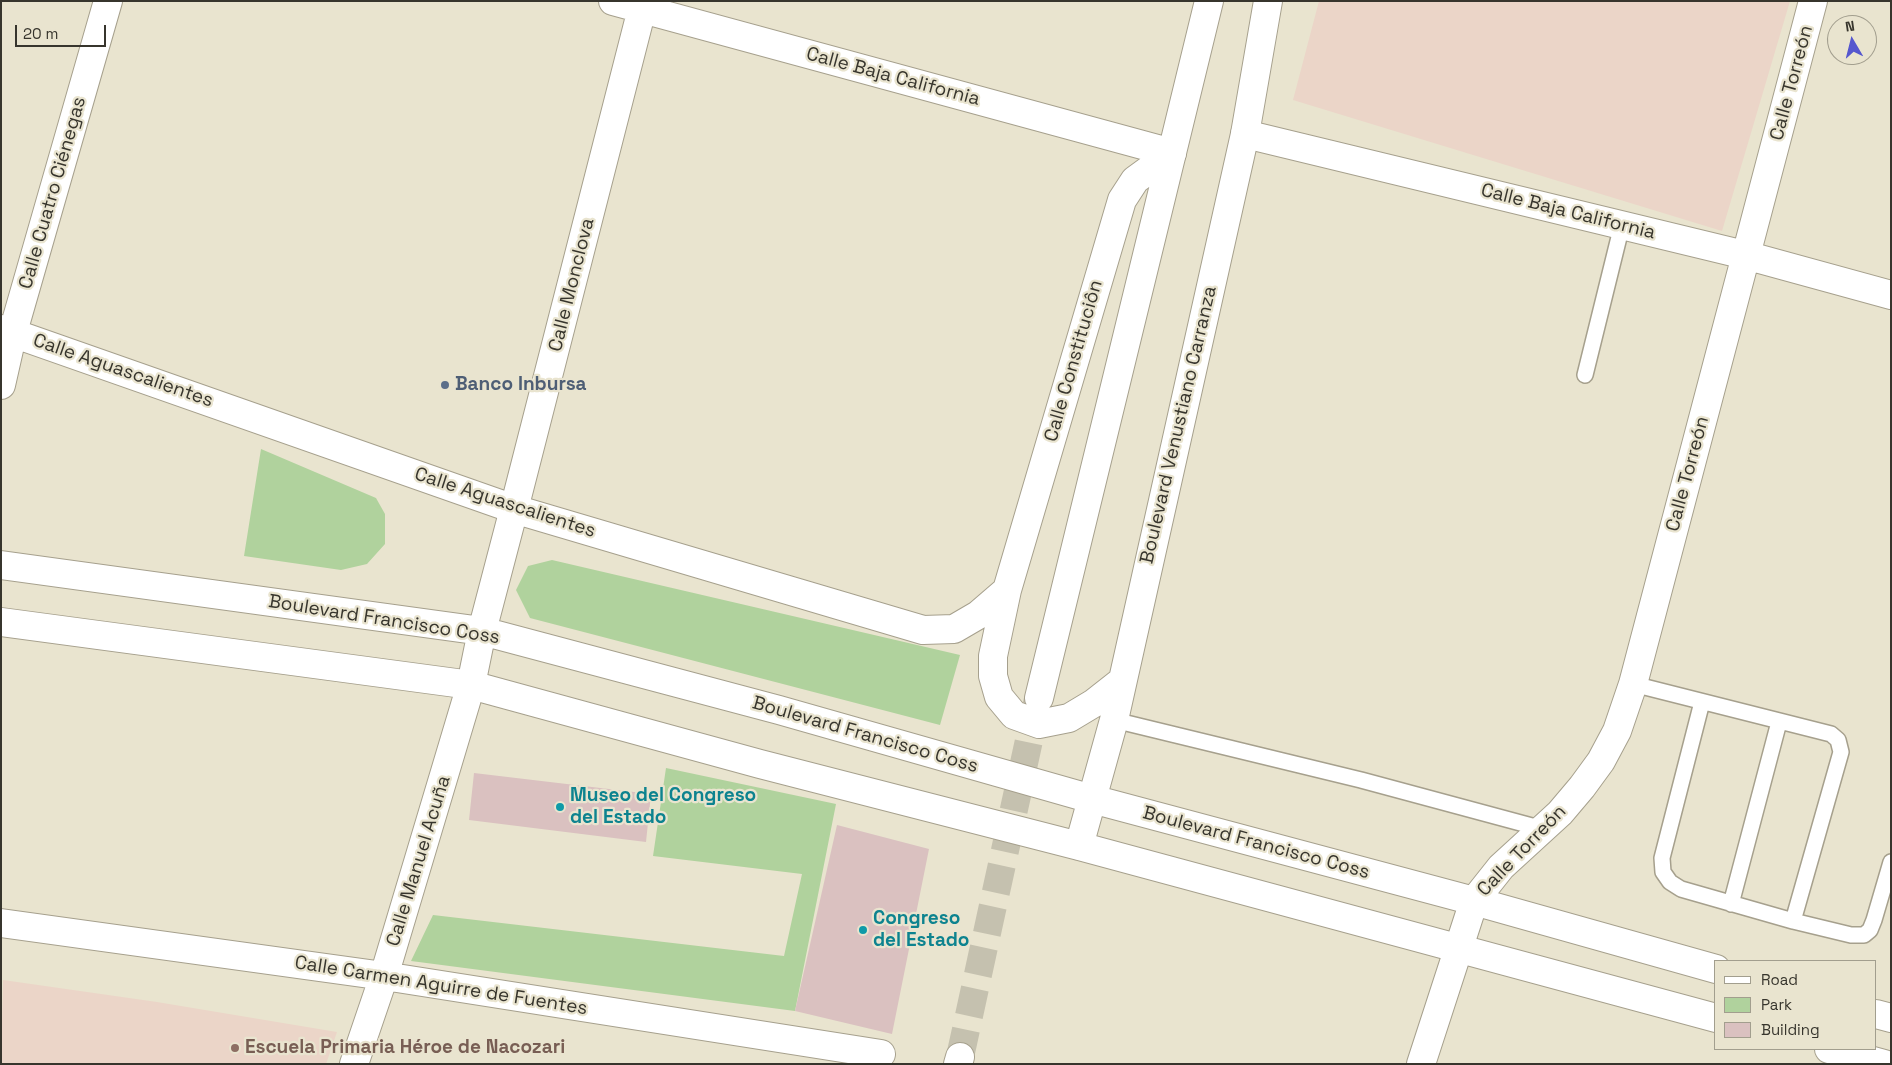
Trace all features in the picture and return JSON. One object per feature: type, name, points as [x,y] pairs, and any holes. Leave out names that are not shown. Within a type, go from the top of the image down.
[{"type":"main road","name":"Calle Cuatro Ciénegas","points":[[1,384],[7,330],[108,1]]},
{"type":"main road","name":"Calle Baja California","points":[[613,1],[643,5],[1172,153]]},
{"type":"main road","points":[[1039,698],[1209,1]]},
{"type":"main road","name":"Boulevard Venustiano Carranza","points":[[1079,846],[1114,720],[1245,134],[1268,1]]},
{"type":"main road","name":"Calle Torreón","points":[[1474,901],[1502,867],[1543,829],[1582,787],[1601,761],[1617,731],[1633,684],[1813,1]]},
{"type":"main road","name":"Calle Monclova","points":[[472,685],[482,631],[643,5]]},
{"type":"main road","name":"Calle Baja California","points":[[1245,134],[1746,255],[1891,295]]},
{"type":"main road","name":"Calle Constituciôn","points":[[1122,681],[1094,704],[1069,718],[1039,724],[1014,715],[999,697],[993,676],[993,656],[1007,590],[1122,200],[1135,180],[1172,153]]},
{"type":"main road","name":"Calle Aguascalientes","points":[[7,330],[514,509],[923,630],[954,629],[978,614],[1007,590]]},
{"type":"main road","name":"Boulevard Francisco Coss","points":[[1,565],[482,631],[779,710],[1092,799],[1474,901],[1714,968]]},
{"type":"main road","points":[[1,622],[472,685],[760,764],[1079,846],[1458,947],[1714,1017]]},
{"type":"main road","name":"Calle Manuel Acuña","points":[[354,1064],[384,976],[472,685]]},
{"type":"main road","points":[[1421,1064],[1474,901]]},
{"type":"main road","name":"Calle Carmen Aguirre de Fuentes","points":[[1,923],[384,976],[881,1054]]},
{"type":"main road","points":[[1877,1014],[1891,1018]]},
{"type":"main road","points":[[1833,1050],[1884,1064]]},
{"type":"lane","points":[[1585,375],[1622,225]]},
{"type":"lane","points":[[1633,684],[1831,734],[1840,744],[1841,752],[1793,921]]},
{"type":"lane","points":[[1702,702],[1662,858],[1663,872],[1670,882],[1681,890],[1793,921],[1851,935],[1864,934],[1870,930],[1874,920],[1891,862]]},
{"type":"lane","points":[[1114,720],[1361,780],[1543,829]]},
{"type":"lane","points":[[1731,904],[1779,722]]},
{"type":"shaded area","points":[[1319,1],[1790,1],[1722,231],[1293,100]]},
{"type":"shaded area","points":[[3,980],[157,1002],[337,1032],[326,1064],[1,1064]]},
{"type":"green space","points":[[261,449],[376,498],[385,514],[385,544],[367,564],[341,570],[244,556]]},
{"type":"green space","points":[[552,560],[960,655],[940,725],[530,618],[516,590],[528,566]]},
{"type":"green space","points":[[666,768],[836,804],[795,1011],[411,961],[433,915],[784,956],[802,874],[653,856]]},
{"type":"building","name":"Museo del Congreso del Estado","points":[[474,773],[651,794],[646,842],[469,820]]},
{"type":"building","name":"Congreso del Estado","points":[[837,825],[929,849],[892,1034],[795,1011]]},
{"type":"tunnel","points":[[960,1057],[1038,699]]},
{"type":"place","name":"Banco Inbursa","points":[[445,385]]},
{"type":"place","name":"Museo del Congreso del Estado","points":[[560,807]]},
{"type":"place","name":"Congreso del Estado","points":[[863,930]]},
{"type":"place","name":"Escuela Primaria Héroe de Nacozari","points":[[235,1048]]}]
